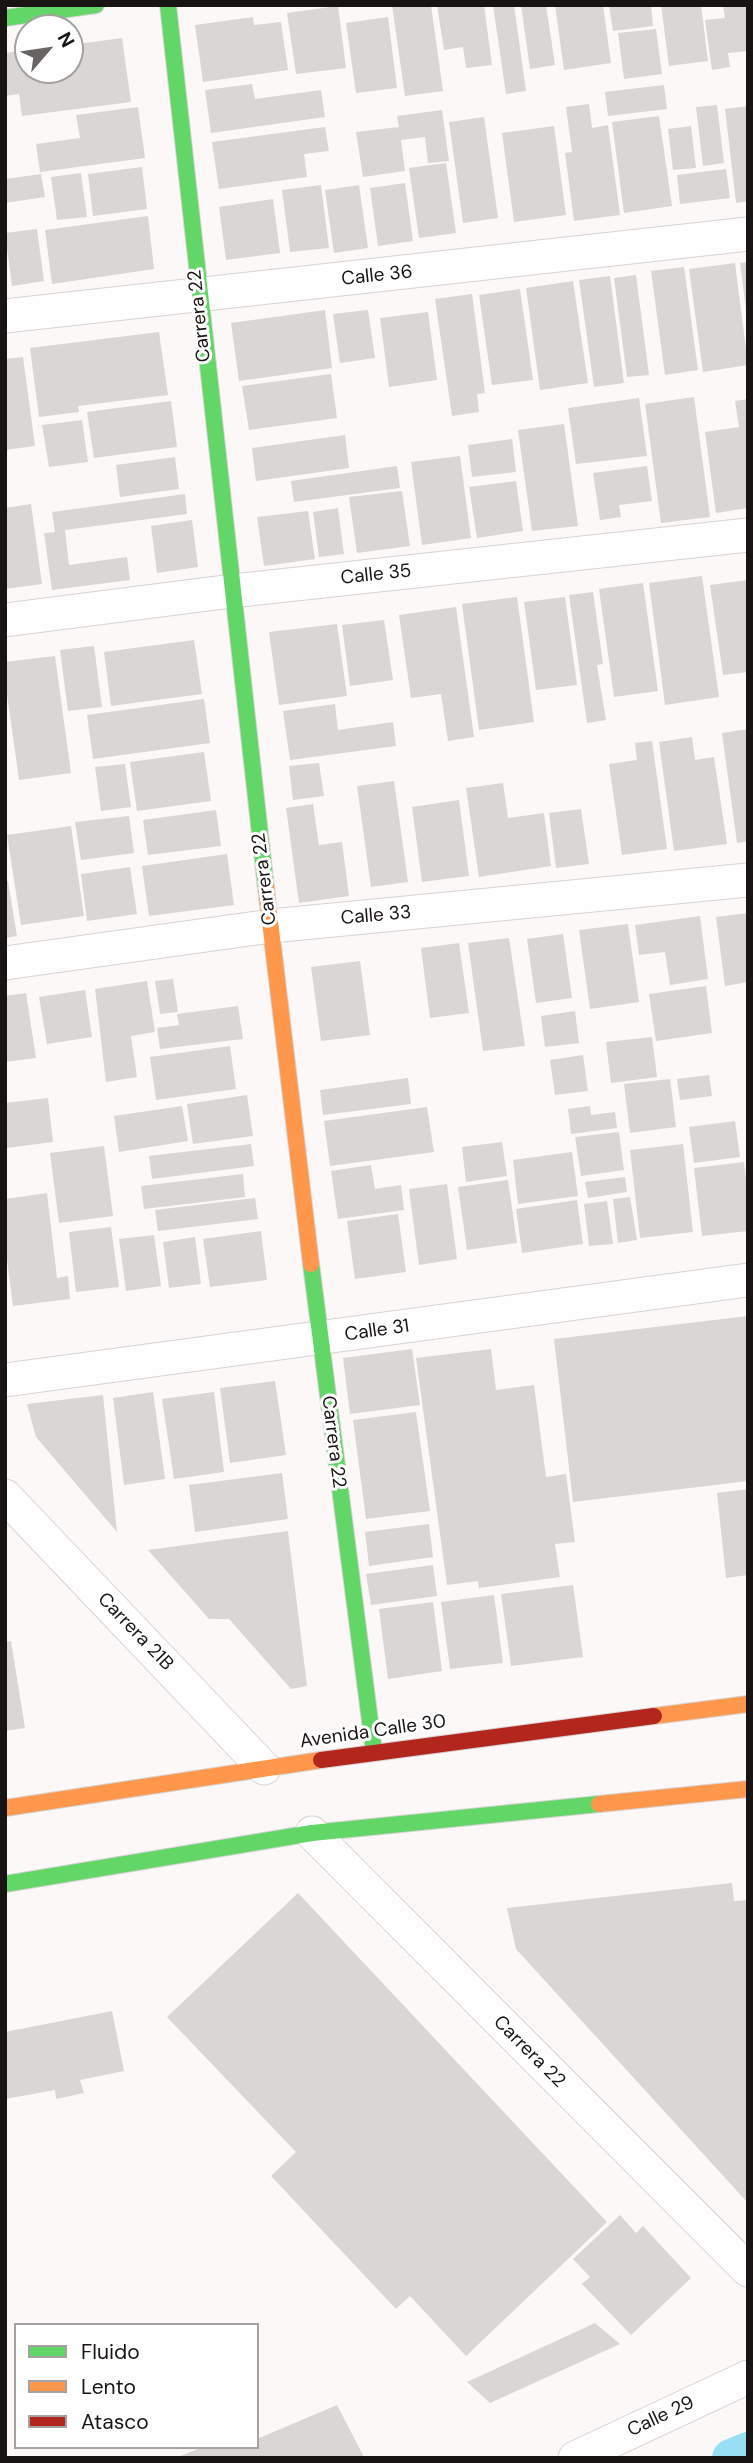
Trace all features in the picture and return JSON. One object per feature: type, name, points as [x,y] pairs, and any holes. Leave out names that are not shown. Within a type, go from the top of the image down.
[{"type":"main road","points":[[5,19],[96,5]]},
{"type":"main road","name":"Carrera 22","points":[[168,5],[197,296],[271,926],[320,1339],[374,1752]]},
{"type":"main road","name":"Avenida Calle 30","points":[[5,1808],[374,1752],[748,1704]]},
{"type":"main road","points":[[5,1884],[312,1833],[748,1789]]},
{"type":"street","name":"Calle 36","points":[[5,316],[748,234]]},
{"type":"street","name":"Calle 35","points":[[5,620],[232,591],[748,534]]},
{"type":"street","name":"Calle 33","points":[[5,963],[271,926],[748,880]]},
{"type":"street","name":"Calle 31","points":[[5,1380],[748,1280]]},
{"type":"street","name":"Carrera 21B","points":[[5,1496],[264,1768]]},
{"type":"street","name":"Carrera 22","points":[[312,1833],[748,2270]]},
{"type":"street","name":"Calle 29","points":[[575,2458],[748,2377]]},
{"type":"building","points":[[392,5],[431,5],[443,91],[405,96]]},
{"type":"building","points":[[437,5],[484,5],[492,65],[466,68],[463,47],[444,50]]},
{"type":"building","points":[[493,5],[514,5],[526,91],[506,94]]},
{"type":"building","points":[[521,5],[546,5],[555,65],[530,69]]},
{"type":"building","points":[[555,5],[603,5],[611,63],[564,70]]},
{"type":"building","points":[[609,5],[651,5],[653,26],[613,31]]},
{"type":"building","points":[[661,5],[701,5],[708,61],[669,66]]},
{"type":"building","points":[[723,5],[748,5],[748,51],[728,53],[730,67],[712,70],[705,20],[725,18]]},
{"type":"building","points":[[338,6],[346,68],[296,74],[287,13]]},
{"type":"building","points":[[253,17],[254,25],[281,22],[288,70],[203,82],[195,25]]},
{"type":"building","points":[[388,17],[397,88],[356,93],[346,23]]},
{"type":"building","points":[[656,29],[662,74],[624,79],[618,33]]},
{"type":"building","points":[[122,38],[131,102],[22,116],[19,94],[5,96],[5,53],[14,52],[14,84],[84,84],[84,43]]},
{"type":"building","points":[[252,84],[255,99],[321,90],[325,117],[211,133],[205,90]]},
{"type":"building","points":[[664,85],[667,109],[608,116],[605,92]]},
{"type":"building","points":[[589,104],[592,128],[608,125],[620,215],[574,221],[565,153],[572,152],[566,107]]},
{"type":"building","points":[[717,105],[724,163],[703,166],[696,107]]},
{"type":"building","points":[[748,106],[748,201],[736,203],[725,109]]},
{"type":"building","points":[[138,107],[145,158],[40,172],[36,144],[80,138],[76,115]]},
{"type":"building","points":[[442,110],[449,161],[428,163],[425,137],[401,140],[405,171],[363,177],[356,132],[399,127],[397,116]]},
{"type":"building","points":[[659,116],[672,206],[624,213],[612,122]]},
{"type":"building","points":[[484,117],[498,218],[463,223],[449,122]]},
{"type":"building","points":[[554,126],[566,215],[514,222],[502,133]]},
{"type":"building","points":[[691,126],[696,168],[673,170],[668,129]]},
{"type":"building","points":[[325,127],[329,151],[304,154],[307,177],[219,189],[212,142]]},
{"type":"building","points":[[446,163],[456,233],[419,238],[409,168]]},
{"type":"building","points":[[142,167],[147,209],[93,216],[88,174]]},
{"type":"building","points":[[726,169],[730,198],[680,204],[677,175]]},
{"type":"building","points":[[81,173],[87,217],[57,220],[51,177]]},
{"type":"building","points":[[41,174],[45,197],[5,203],[5,179]]},
{"type":"building","points":[[405,183],[413,241],[378,246],[370,188]]},
{"type":"building","points":[[321,185],[329,248],[290,252],[282,190]]},
{"type":"building","points":[[359,185],[368,248],[334,253],[325,190]]},
{"type":"building","points":[[273,199],[280,253],[226,260],[219,207]]},
{"type":"building","points":[[148,216],[154,269],[52,284],[45,230]]},
{"type":"building","points":[[37,229],[44,281],[12,286],[5,233]]},
{"type":"building","points":[[748,262],[748,310],[746,310],[740,263]]},
{"type":"building","points":[[735,263],[748,365],[703,372],[689,269]]},
{"type":"building","points":[[684,267],[698,370],[665,375],[651,271]]},
{"type":"building","points":[[636,275],[649,375],[627,377],[614,278]]},
{"type":"building","points":[[610,276],[624,383],[594,387],[579,280]]},
{"type":"building","points":[[573,281],[588,383],[540,390],[526,288]]},
{"type":"building","points":[[520,289],[533,380],[492,385],[479,295]]},
{"type":"building","points":[[472,294],[485,393],[477,394],[479,412],[452,416],[435,299]]},
{"type":"building","points":[[325,310],[332,368],[239,381],[231,323]]},
{"type":"building","points":[[368,310],[375,358],[340,363],[333,314]]},
{"type":"building","points":[[428,312],[437,380],[389,387],[380,318]]},
{"type":"building","points":[[159,332],[168,395],[78,406],[79,412],[39,417],[30,348]]},
{"type":"building","points":[[23,357],[35,446],[5,450],[5,359]]},
{"type":"building","points":[[331,374],[337,418],[249,430],[242,386]]},
{"type":"building","points":[[694,397],[710,517],[661,523],[645,404]]},
{"type":"building","points":[[639,398],[647,456],[576,464],[568,408]]},
{"type":"building","points":[[748,399],[748,508],[716,513],[705,432],[739,427],[735,401]]},
{"type":"building","points":[[171,401],[177,447],[94,458],[87,412]]},
{"type":"building","points":[[82,420],[88,462],[49,467],[42,425]]},
{"type":"building","points":[[564,424],[578,526],[532,531],[518,430]]},
{"type":"building","points":[[345,435],[349,468],[256,481],[252,448]]},
{"type":"building","points":[[512,439],[516,472],[472,477],[468,445]]},
{"type":"building","points":[[460,456],[471,538],[422,545],[411,462]]},
{"type":"building","points":[[175,457],[179,489],[120,497],[116,465]]},
{"type":"building","points":[[397,466],[400,488],[294,502],[291,481]]},
{"type":"building","points":[[647,466],[652,501],[619,505],[621,517],[600,520],[593,473]]},
{"type":"building","points":[[516,481],[523,531],[477,538],[469,487]]},
{"type":"building","points":[[402,491],[410,546],[357,553],[349,497]]},
{"type":"building","points":[[185,494],[187,514],[65,530],[69,565],[127,557],[130,580],[52,590],[44,533],[55,532],[52,512]]},
{"type":"building","points":[[31,504],[42,584],[5,589],[5,508]]},
{"type":"building","points":[[338,508],[344,554],[319,557],[313,512]]},
{"type":"building","points":[[308,511],[315,559],[264,566],[257,517]]},
{"type":"building","points":[[192,520],[198,567],[157,573],[151,526]]},
{"type":"building","points":[[702,576],[719,697],[665,705],[649,583]]},
{"type":"building","points":[[748,580],[748,672],[723,675],[710,585]]},
{"type":"building","points":[[643,583],[658,691],[614,697],[599,589]]},
{"type":"building","points":[[593,592],[603,664],[597,665],[606,720],[587,723],[569,595]]},
{"type":"building","points":[[517,597],[534,722],[479,730],[462,604]]},
{"type":"building","points":[[565,597],[577,685],[536,690],[524,602]]},
{"type":"building","points":[[456,607],[474,737],[448,741],[441,694],[411,698],[399,615]]},
{"type":"building","points":[[384,620],[393,680],[350,686],[342,625]]},
{"type":"building","points":[[337,624],[347,696],[279,705],[269,632]]},
{"type":"building","points":[[194,640],[202,694],[111,706],[104,652]]},
{"type":"building","points":[[94,646],[102,707],[68,711],[60,650]]},
{"type":"building","points":[[55,656],[71,773],[19,780],[5,680],[5,662]]},
{"type":"building","points":[[204,699],[210,743],[93,759],[87,715]]},
{"type":"building","points":[[335,704],[338,730],[393,722],[396,746],[290,760],[283,711]]},
{"type":"building","points":[[748,729],[748,841],[737,843],[722,733]]},
{"type":"building","points":[[692,737],[695,760],[714,757],[727,844],[674,851],[659,742]]},
{"type":"building","points":[[652,741],[667,849],[622,855],[609,764],[637,760],[635,743]]},
{"type":"building","points":[[204,752],[211,801],[137,811],[130,762]]},
{"type":"building","points":[[319,763],[324,796],[293,800],[289,766]]},
{"type":"building","points":[[125,764],[131,807],[101,811],[95,767]]},
{"type":"building","points":[[394,781],[408,882],[371,887],[357,786]]},
{"type":"building","points":[[503,783],[508,818],[544,813],[551,866],[479,877],[466,788]]},
{"type":"building","points":[[459,800],[469,876],[422,882],[412,807]]},
{"type":"building","points":[[313,804],[319,845],[342,842],[349,896],[299,903],[286,808]]},
{"type":"building","points":[[581,809],[589,864],[556,868],[549,813]]},
{"type":"building","points":[[216,810],[221,846],[148,855],[143,820]]},
{"type":"building","points":[[129,816],[134,853],[81,860],[75,822]]},
{"type":"building","points":[[71,826],[84,916],[21,925],[7,835]]},
{"type":"building","points":[[227,854],[234,905],[149,916],[142,866]]},
{"type":"building","points":[[130,867],[137,914],[87,921],[81,874]]},
{"type":"building","points":[[5,881],[8,881],[17,936],[5,938]]},
{"type":"building","points":[[748,913],[748,982],[725,986],[716,917]]},
{"type":"building","points":[[700,916],[708,979],[670,985],[665,952],[639,955],[635,925]]},
{"type":"building","points":[[628,924],[639,1002],[590,1009],[579,930]]},
{"type":"building","points":[[563,934],[572,998],[536,1003],[527,939]]},
{"type":"building","points":[[509,938],[525,1046],[483,1051],[468,943]]},
{"type":"building","points":[[459,943],[469,1013],[430,1018],[421,948]]},
{"type":"building","points":[[360,961],[370,1035],[321,1041],[311,967]]},
{"type":"building","points":[[173,979],[178,1012],[160,1014],[155,981]]},
{"type":"building","points":[[147,981],[155,1032],[131,1036],[137,1077],[106,1082],[95,989]]},
{"type":"building","points":[[706,986],[712,1033],[656,1041],[649,994]]},
{"type":"building","points":[[85,990],[92,1037],[47,1044],[39,997]]},
{"type":"building","points":[[26,993],[36,1058],[5,1062],[5,996]]},
{"type":"building","points":[[238,1006],[243,1039],[160,1049],[157,1028],[179,1025],[177,1014]]},
{"type":"building","points":[[575,1011],[579,1043],[545,1047],[541,1016]]},
{"type":"building","points":[[652,1037],[657,1077],[611,1083],[606,1042]]},
{"type":"building","points":[[230,1046],[236,1089],[156,1100],[150,1057]]},
{"type":"building","points":[[583,1055],[588,1091],[555,1095],[550,1060]]},
{"type":"building","points":[[709,1075],[712,1096],[680,1100],[677,1079]]},
{"type":"building","points":[[408,1078],[411,1104],[323,1115],[320,1090]]},
{"type":"building","points":[[670,1079],[676,1127],[630,1133],[624,1084]]},
{"type":"building","points":[[247,1095],[253,1136],[193,1144],[187,1104]]},
{"type":"building","points":[[48,1098],[53,1142],[7,1148],[5,1103]]},
{"type":"building","points":[[182,1106],[188,1141],[119,1152],[114,1116]]},
{"type":"building","points":[[590,1106],[591,1115],[615,1112],[617,1128],[571,1134],[568,1109]]},
{"type":"building","points":[[427,1107],[434,1152],[330,1166],[324,1121]]},
{"type":"building","points":[[735,1121],[740,1157],[694,1163],[689,1127]]},
{"type":"building","points":[[619,1132],[624,1170],[581,1176],[575,1137]]},
{"type":"building","points":[[502,1142],[507,1176],[466,1182],[462,1147]]},
{"type":"building","points":[[251,1144],[254,1166],[152,1179],[149,1156]]},
{"type":"building","points":[[683,1144],[693,1232],[640,1238],[630,1150]]},
{"type":"building","points":[[104,1146],[113,1216],[59,1223],[50,1153]]},
{"type":"building","points":[[572,1152],[578,1196],[518,1204],[513,1160]]},
{"type":"building","points":[[744,1162],[748,1231],[702,1236],[694,1168]]},
{"type":"building","points":[[371,1165],[375,1189],[401,1185],[404,1210],[338,1219],[331,1171]]},
{"type":"building","points":[[243,1174],[245,1197],[144,1209],[141,1186]]},
{"type":"building","points":[[625,1177],[627,1192],[588,1198],[585,1182]]},
{"type":"building","points":[[508,1180],[517,1243],[467,1250],[458,1187]]},
{"type":"building","points":[[447,1184],[457,1259],[419,1265],[409,1189]]},
{"type":"building","points":[[47,1193],[57,1278],[68,1276],[70,1299],[13,1306],[5,1244],[5,1199]]},
{"type":"building","points":[[630,1197],[637,1240],[618,1243],[613,1199]]},
{"type":"building","points":[[255,1198],[258,1219],[158,1231],[155,1210]]},
{"type":"building","points":[[577,1200],[583,1244],[522,1253],[516,1209]]},
{"type":"building","points":[[607,1201],[613,1244],[589,1246],[584,1204]]},
{"type":"building","points":[[398,1214],[406,1272],[355,1279],[347,1221]]},
{"type":"building","points":[[111,1227],[119,1287],[76,1292],[69,1232]]},
{"type":"building","points":[[261,1231],[267,1280],[210,1287],[203,1239]]},
{"type":"building","points":[[154,1235],[161,1286],[126,1291],[119,1239]]},
{"type":"building","points":[[195,1237],[201,1284],[169,1288],[163,1242]]},
{"type":"building","points":[[748,1316],[748,1481],[573,1502],[554,1339]]},
{"type":"building","points":[[412,1349],[420,1405],[350,1414],[343,1358]]},
{"type":"building","points":[[491,1349],[496,1390],[534,1385],[546,1477],[566,1474],[575,1542],[555,1544],[560,1577],[479,1588],[478,1581],[447,1585],[416,1358]]},
{"type":"building","points":[[275,1381],[286,1455],[230,1463],[220,1388]]},
{"type":"building","points":[[153,1392],[165,1479],[124,1485],[113,1398]]},
{"type":"building","points":[[214,1392],[224,1472],[174,1479],[162,1399]]},
{"type":"building","points":[[103,1395],[117,1532],[36,1437],[27,1404]]},
{"type":"building","points":[[416,1412],[430,1511],[366,1519],[353,1420]]},
{"type":"building","points":[[282,1473],[288,1519],[195,1532],[189,1485]]},
{"type":"building","points":[[748,1489],[748,1575],[726,1578],[717,1493]]},
{"type":"building","points":[[429,1524],[433,1557],[369,1566],[365,1532]]},
{"type":"building","points":[[288,1531],[307,1686],[291,1689],[229,1619],[209,1619],[148,1550]]},
{"type":"building","points":[[433,1565],[437,1596],[371,1605],[366,1574]]},
{"type":"building","points":[[573,1585],[583,1657],[511,1666],[501,1594]]},
{"type":"building","points":[[494,1595],[503,1663],[450,1669],[441,1602]]},
{"type":"building","points":[[433,1602],[442,1671],[388,1679],[379,1609]]},
{"type":"building","points":[[11,1641],[25,1728],[5,1731],[5,1642]]},
{"type":"building","points":[[732,1883],[734,1901],[748,1900],[748,2203],[516,1949],[507,1908]]},
{"type":"building","points":[[298,1893],[607,2222],[466,2356],[410,2296],[396,2309],[271,2176],[296,2152],[167,2017]]},
{"type":"building","points":[[112,2011],[124,2071],[80,2080],[84,2093],[56,2099],[55,2090],[5,2099],[5,2032]]},
{"type":"building","points":[[620,2215],[636,2233],[643,2226],[691,2278],[631,2335],[582,2284],[590,2277],[573,2259]]},
{"type":"building","points":[[595,2323],[620,2344],[490,2403],[467,2382]]},
{"type":"building","points":[[337,2405],[364,2457],[175,2458],[198,2449],[259,2449],[259,2438]]},
{"type":"waterway","points":[[731,2458],[748,2451]]},
{"type":"traffic: fast","points":[[5,18],[96,5]]},
{"type":"traffic: fast","points":[[168,5],[266,888]]},
{"type":"traffic: fast","points":[[311,1264],[374,1752]]},
{"type":"traffic: fast","points":[[5,1884],[312,1833],[599,1804]]},
{"type":"traffic: slow","points":[[266,888],[311,1264]]},
{"type":"traffic: slow","points":[[654,1716],[748,1704]]},
{"type":"traffic: slow","points":[[5,1808],[321,1760]]},
{"type":"traffic: slow","points":[[599,1804],[748,1789]]},
{"type":"traffic: jam","points":[[321,1760],[654,1716]]}]
